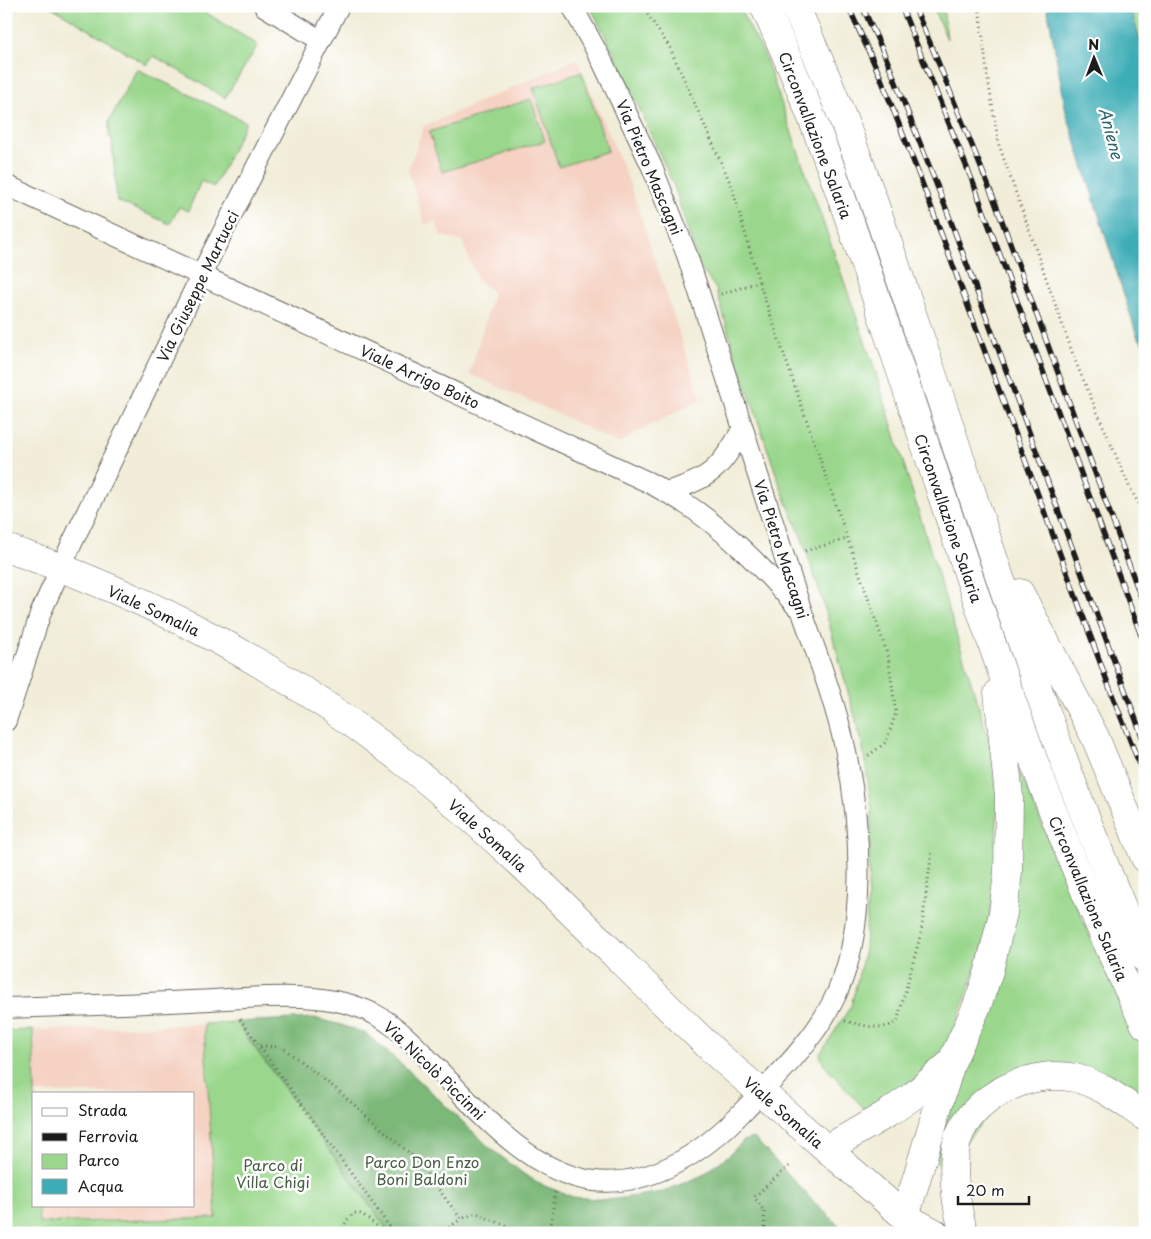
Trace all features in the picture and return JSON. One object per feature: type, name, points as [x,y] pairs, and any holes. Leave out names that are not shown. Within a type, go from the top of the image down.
[{"type":"main road","name":"Circonvallazione Salaria","points":[[764,6],[808,107],[840,193],[992,646],[1037,771],[1085,894],[1145,1025]]},
{"type":"main road","name":"Circonvallazione Salaria","points":[[795,6],[826,72],[858,158],[1047,715],[1086,818],[1145,959]]},
{"type":"main road","points":[[989,542],[1024,600],[1088,720],[1145,858]]},
{"type":"main road","name":"Viale Somalia","points":[[6,548],[60,568],[172,617],[252,660],[327,706],[386,748],[432,784],[491,836],[721,1058],[827,1150],[906,1228],[935,1233]]},
{"type":"main road","points":[[906,1228],[951,1063],[977,1006],[989,971],[1003,913],[1008,873],[1009,796],[992,646]]},
{"type":"main road","points":[[827,1150],[890,1112],[914,1095],[951,1063]]},
{"type":"main road","points":[[964,1233],[955,1179],[955,1157],[958,1138],[963,1128],[976,1112],[1004,1089],[1036,1077],[1074,1078],[1098,1087],[1145,1117]]},
{"type":"street","points":[[264,6],[320,40]]},
{"type":"street","name":"Via Giuseppe Martucci","points":[[6,721],[37,625],[60,568],[201,275],[339,6]]},
{"type":"street","name":"Via Pietro Mascagni","points":[[572,6],[611,80],[666,199],[703,300],[802,612],[821,664],[843,741],[853,798],[859,880],[854,930],[843,978],[825,1015],[796,1054],[761,1092]]},
{"type":"street","name":"Viale Arrigo Boito","points":[[6,185],[623,469],[686,504],[735,542],[764,570],[802,612]]},
{"type":"street","points":[[665,492],[688,485],[709,474],[729,453],[743,428]]},
{"type":"street","name":"Via Nicolò Piccinni","points":[[6,1008],[312,998],[343,1002],[370,1012],[388,1022],[412,1042],[506,1136],[540,1161],[580,1178],[606,1182],[646,1177],[667,1168],[714,1138],[734,1121],[761,1092]]},
{"type":"path","points":[[642,6],[670,48],[729,179],[760,282],[888,656],[896,713],[886,742],[863,759]]},
{"type":"path","points":[[978,8],[999,145],[1076,362],[1128,486],[1145,515]]},
{"type":"path","points":[[718,295],[760,282]]},
{"type":"path","points":[[802,551],[847,539]]},
{"type":"path","points":[[825,1015],[879,1028],[888,1027],[896,1022],[921,933],[932,850]]},
{"type":"path","points":[[227,1000],[394,1233]]},
{"type":"path","points":[[260,1046],[282,1047],[336,1089],[414,1157],[461,1219]]},
{"type":"path","points":[[765,1233],[764,1211],[754,1198],[790,1165]]},
{"type":"path","points":[[550,1233],[556,1186]]},
{"type":"path","points":[[441,1233],[461,1219],[476,1212],[522,1233]]},
{"type":"path","points":[[345,1233],[343,1228],[347,1220],[354,1213],[362,1214],[386,1233]]},
{"type":"shaded area","points":[[577,59],[630,184],[701,399],[619,444],[470,374],[493,292],[478,281],[462,241],[441,236],[436,221],[425,225],[408,170],[424,126]]},
{"type":"shaded area","points":[[204,1024],[216,1218],[39,1223],[38,1206],[195,1206],[195,1092],[35,1092],[33,1030]]},
{"type":"green space","points":[[50,6],[195,6],[258,45],[225,98],[154,56],[147,65]]},
{"type":"green space","points":[[590,6],[738,6],[764,54],[872,361],[990,743],[998,799],[994,893],[985,940],[946,1056],[869,1114],[824,1065],[820,1054],[851,1006],[865,949],[872,809],[862,742],[821,595],[801,536],[781,488],[734,351],[716,289],[699,266],[674,186],[616,57]]},
{"type":"green space","points":[[932,6],[943,6],[947,39]]},
{"type":"green space","points":[[1130,6],[1145,6],[1145,58]]},
{"type":"green space","points":[[137,69],[246,122],[214,187],[201,181],[188,211],[179,207],[170,224],[117,201],[112,139],[109,137],[109,121]]},
{"type":"green space","points":[[582,72],[608,151],[559,167],[533,88]]},
{"type":"green space","points":[[531,99],[545,141],[442,172],[429,132]]},
{"type":"green space","points":[[1019,770],[1103,967],[1145,1047],[1145,1104],[1027,1067],[944,1169],[936,1163],[939,1144],[957,1089],[999,983]]},
{"type":"green space","name":"Parco Don Enzo Boni Baldoni","points":[[314,1018],[365,1033],[405,1067],[489,1147],[525,1175],[542,1185],[573,1197],[609,1200],[662,1192],[703,1175],[729,1155],[743,1141],[754,1138],[814,1202],[847,1233],[390,1233],[236,1022]]},
{"type":"green space","name":"Parco di Villa Chigi","points":[[236,1022],[390,1233],[6,1233],[6,1031],[33,1030],[35,1092],[32,1092],[32,1206],[38,1206],[39,1223],[216,1218],[204,1024]]},
{"type":"water","name":"Aniene","points":[[1047,6],[1130,6],[1145,58],[1145,346],[1137,336],[1066,112]]},
{"type":"railway","points":[[848,6],[880,76],[926,193],[1113,697],[1145,778]]},
{"type":"railway","points":[[862,6],[887,60],[947,211],[1145,744]]},
{"type":"railway","points":[[901,6],[974,185],[1145,646]]},
{"type":"railway","points":[[914,6],[995,202],[1145,608]]}]
